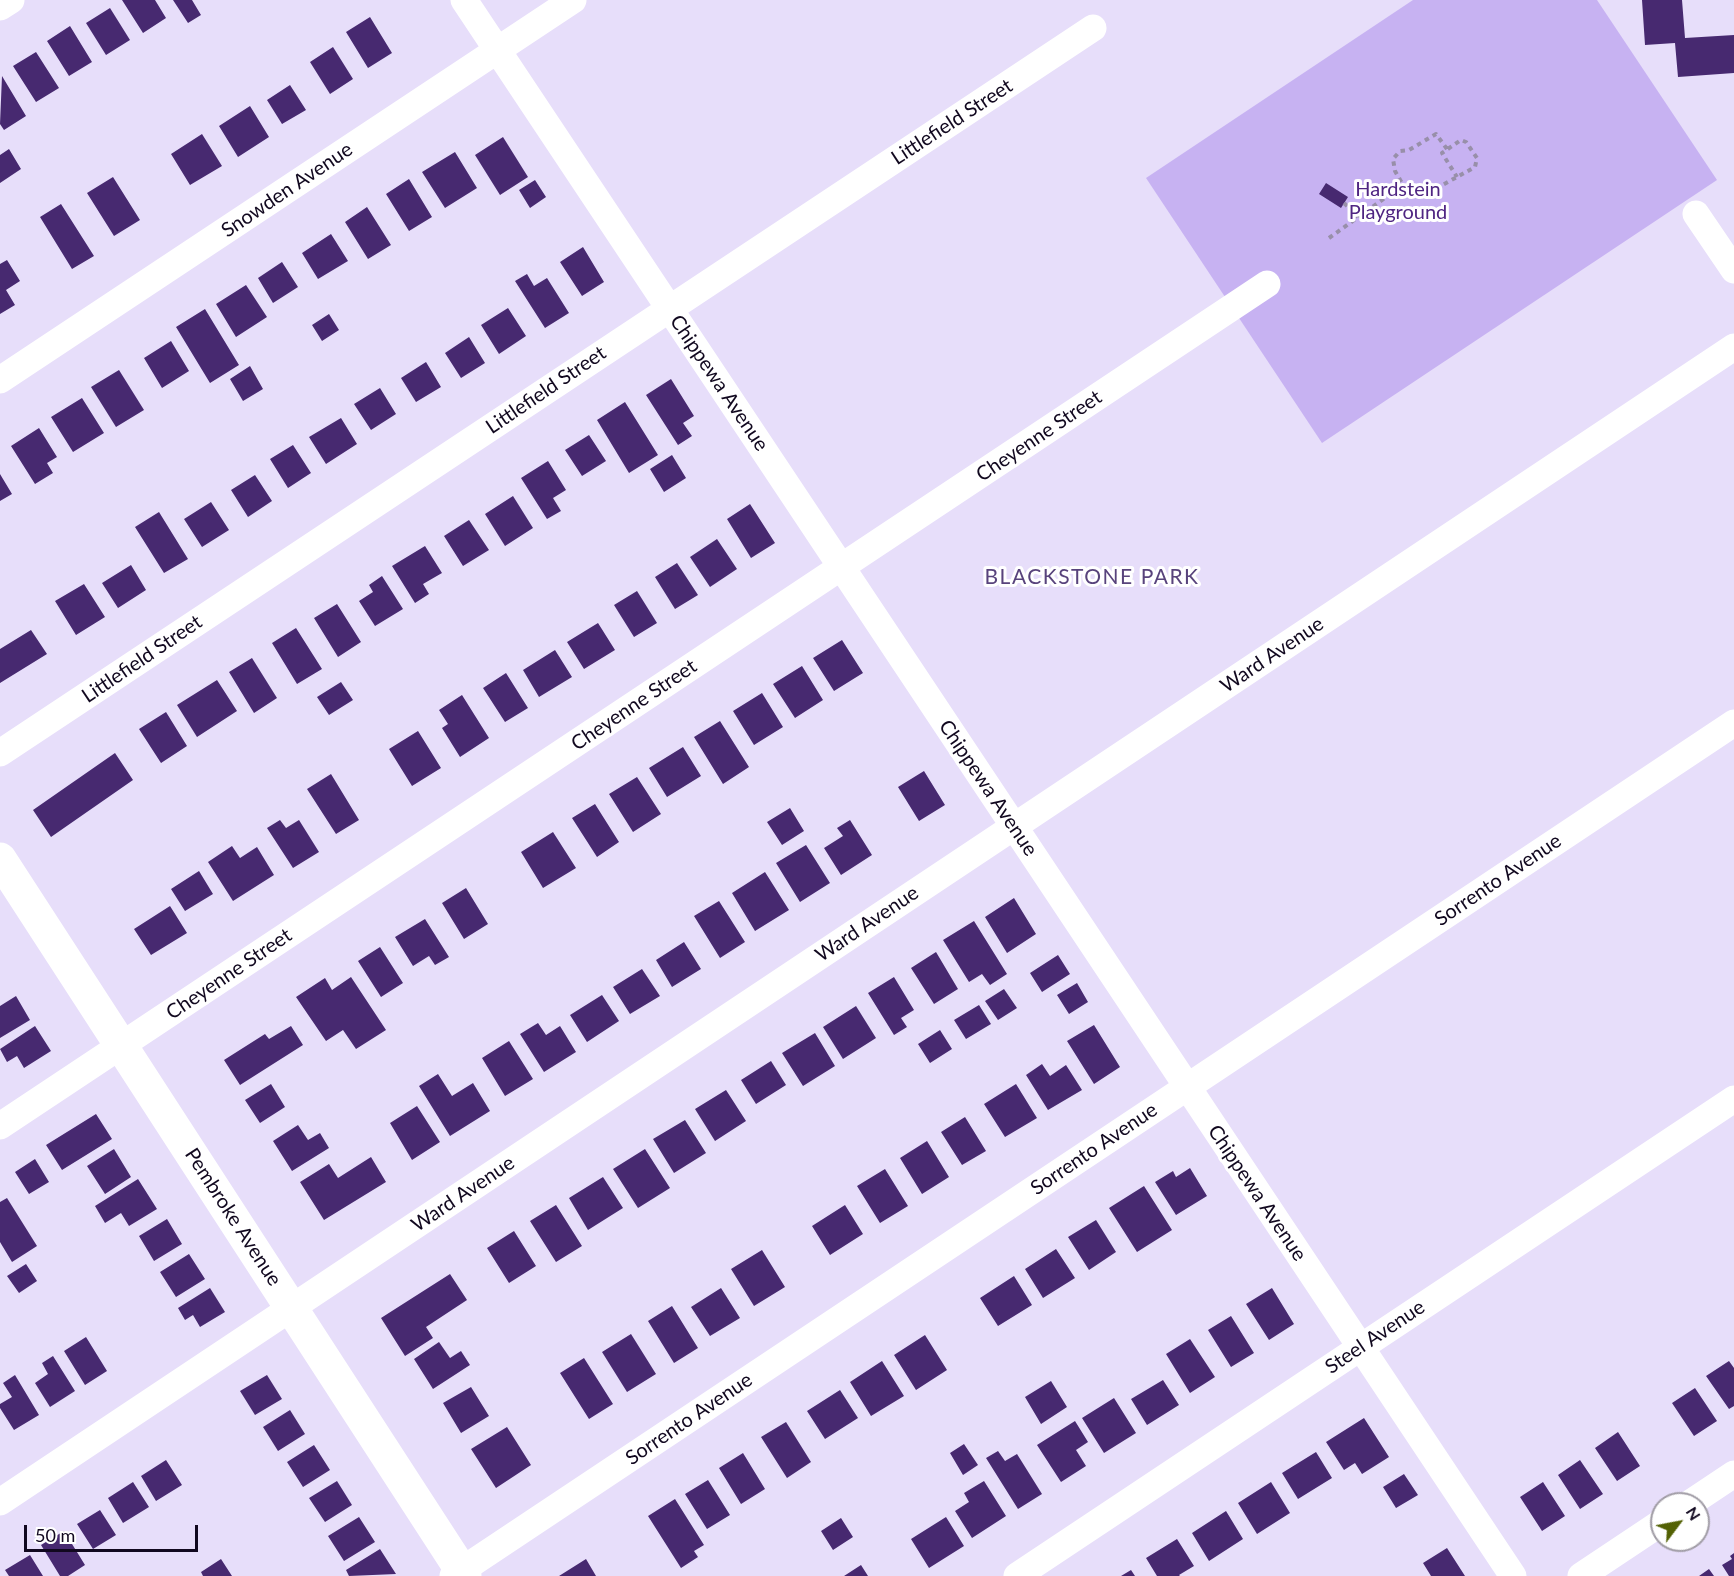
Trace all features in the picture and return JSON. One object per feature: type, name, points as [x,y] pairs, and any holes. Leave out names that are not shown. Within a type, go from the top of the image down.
[{"type":"street","points":[[0,7],[11,0]]},
{"type":"street","name":"Chippewa Avenue","points":[[464,0],[1513,1576]]},
{"type":"street","name":"Snowden Avenue","points":[[0,380],[573,0]]},
{"type":"street","name":"Littlefield Street","points":[[0,753],[1093,28]]},
{"type":"street","points":[[1696,214],[1734,270]]},
{"type":"street","name":"Cheyenne Street","points":[[0,1126],[1267,284]]},
{"type":"street","name":"Ward Avenue","points":[[0,1502],[1734,347]]},
{"type":"street","name":"Sorrento Avenue","points":[[460,1574],[1734,723]]},
{"type":"street","name":"Pembroke Avenue","points":[[0,859],[460,1574]]},
{"type":"street","name":"Steel Avenue","points":[[1017,1576],[1734,1099]]},
{"type":"street","points":[[1707,1492],[1734,1474]]},
{"type":"street","points":[[1581,1576],[1650,1530]]},
{"type":"path","points":[[1447,149],[1436,134],[1409,150],[1400,151],[1394,159],[1395,171],[1403,184],[1416,194],[1428,193],[1457,177],[1475,166],[1477,158],[1466,142],[1461,140],[1442,153],[1457,177]]},
{"type":"path","points":[[1329,238],[1403,184]]},
{"type":"path","points":[[1344,202],[1358,217]]},
{"type":"green space","name":"Hardstein Playground","points":[[1413,0],[1597,0],[1717,180],[1322,443],[1146,178]]},
{"type":"building","points":[[122,0],[155,0],[166,18],[143,33]]},
{"type":"building","points":[[173,0],[192,0],[201,15],[188,23]]},
{"type":"building","points":[[1642,0],[1682,0],[1685,38],[1734,35],[1734,73],[1678,77],[1675,43],[1645,45]]},
{"type":"building","points":[[110,8],[130,40],[106,55],[86,23]]},
{"type":"building","points":[[370,17],[392,53],[368,68],[346,32]]},
{"type":"building","points":[[70,26],[92,62],[69,76],[47,41]]},
{"type":"building","points":[[333,47],[353,79],[330,94],[310,62]]},
{"type":"building","points":[[36,52],[59,88],[36,102],[13,66]]},
{"type":"building","points":[[2,76],[26,116],[4,130],[0,124]]},
{"type":"building","points":[[290,85],[306,110],[282,124],[267,100]]},
{"type":"building","points":[[250,106],[269,137],[238,157],[219,126]]},
{"type":"building","points":[[202,134],[222,166],[190,185],[171,154]]},
{"type":"building","points":[[503,137],[528,177],[500,195],[475,155]]},
{"type":"building","points":[[9,149],[21,169],[0,183],[0,155]]},
{"type":"building","points":[[455,152],[477,188],[445,208],[422,172]]},
{"type":"building","points":[[113,177],[140,220],[114,236],[87,193]]},
{"type":"building","points":[[409,179],[432,217],[409,231],[386,194]]},
{"type":"building","points":[[535,180],[546,197],[530,208],[519,190]]},
{"type":"building","points":[[1326,183],[1348,197],[1341,208],[1319,194]]},
{"type":"building","points":[[61,204],[94,256],[72,269],[40,217]]},
{"type":"building","points":[[367,207],[391,245],[368,259],[345,222]]},
{"type":"building","points":[[331,234],[348,261],[318,279],[302,253]]},
{"type":"building","points":[[583,247],[604,282],[582,296],[560,262]]},
{"type":"building","points":[[7,260],[20,281],[6,290],[15,305],[0,314],[0,264]]},
{"type":"building","points":[[282,262],[298,287],[273,303],[258,278]]},
{"type":"building","points":[[527,274],[534,286],[547,278],[569,313],[545,328],[515,281]]},
{"type":"building","points":[[246,285],[267,317],[236,337],[216,304]]},
{"type":"building","points":[[508,308],[526,336],[499,354],[481,325]]},
{"type":"building","points":[[205,309],[239,365],[210,383],[176,327]]},
{"type":"building","points":[[329,314],[339,330],[322,341],[312,325]]},
{"type":"building","points":[[469,337],[485,363],[461,378],[445,353]]},
{"type":"building","points":[[171,341],[189,371],[162,388],[144,358]]},
{"type":"building","points":[[426,362],[441,387],[416,402],[401,378]]},
{"type":"building","points":[[250,366],[263,389],[243,401],[230,379]]},
{"type":"building","points":[[119,370],[144,410],[116,427],[91,387]]},
{"type":"building","points":[[671,379],[694,416],[683,423],[692,436],[678,445],[646,395]]},
{"type":"building","points":[[380,388],[396,414],[371,430],[354,404]]},
{"type":"building","points":[[82,398],[104,433],[73,452],[51,417]]},
{"type":"building","points":[[625,402],[658,455],[629,473],[597,420]]},
{"type":"building","points":[[341,418],[357,444],[326,464],[309,437]]},
{"type":"building","points":[[39,428],[57,457],[47,463],[53,473],[35,484],[11,446]]},
{"type":"building","points":[[589,435],[606,461],[582,476],[565,450]]},
{"type":"building","points":[[293,445],[311,473],[288,488],[270,459]]},
{"type":"building","points":[[672,455],[686,478],[664,492],[650,469]]},
{"type":"building","points":[[548,461],[566,490],[553,498],[561,511],[547,519],[521,478]]},
{"type":"building","points":[[0,474],[12,494],[0,501]]},
{"type":"building","points":[[255,475],[272,501],[248,517],[231,490]]},
{"type":"building","points":[[513,496],[533,528],[505,546],[485,514]]},
{"type":"building","points":[[211,502],[229,530],[202,547],[184,519]]},
{"type":"building","points":[[750,504],[775,543],[751,558],[727,519]]},
{"type":"building","points":[[159,512],[188,559],[164,573],[135,527]]},
{"type":"building","points":[[469,520],[489,550],[463,566],[444,536]]},
{"type":"building","points":[[717,539],[737,569],[710,587],[690,557]]},
{"type":"building","points":[[425,546],[442,573],[423,584],[429,594],[415,603],[392,566]]},
{"type":"building","points":[[677,563],[698,595],[675,609],[655,577]]},
{"type":"building","points":[[131,565],[146,590],[118,608],[102,583]]},
{"type":"building","points":[[382,576],[403,609],[375,626],[359,601],[373,592],[369,585]]},
{"type":"building","points":[[84,584],[105,617],[76,635],[55,601]]},
{"type":"building","points":[[637,591],[657,623],[634,637],[614,605]]},
{"type":"building","points":[[337,604],[361,642],[338,657],[314,618]]},
{"type":"building","points":[[598,623],[615,650],[584,669],[567,642]]},
{"type":"building","points":[[296,628],[322,669],[297,684],[272,643]]},
{"type":"building","points":[[31,630],[47,654],[0,683],[0,649]]},
{"type":"building","points":[[842,640],[863,673],[834,691],[813,658]]},
{"type":"building","points":[[555,650],[572,677],[539,697],[523,670]]},
{"type":"building","points":[[252,658],[277,698],[254,713],[229,672]]},
{"type":"building","points":[[802,666],[823,700],[795,718],[773,684]]},
{"type":"building","points":[[506,673],[528,708],[505,722],[483,688]]},
{"type":"building","points":[[217,680],[237,711],[197,737],[177,705]]},
{"type":"building","points":[[341,682],[353,700],[329,715],[317,697]]},
{"type":"building","points":[[762,693],[783,727],[754,745],[733,711]]},
{"type":"building","points":[[462,695],[489,738],[460,757],[442,728],[448,724],[439,710]]},
{"type":"building","points":[[166,712],[187,746],[161,763],[139,729]]},
{"type":"building","points":[[720,721],[749,767],[723,784],[694,737]]},
{"type":"building","points":[[418,731],[441,768],[412,786],[389,749]]},
{"type":"building","points":[[683,747],[701,776],[667,797],[649,768]]},
{"type":"building","points":[[115,753],[133,780],[51,837],[33,810]]},
{"type":"building","points":[[924,771],[945,805],[919,821],[898,787]]},
{"type":"building","points":[[331,774],[359,820],[336,834],[307,789]]},
{"type":"building","points":[[637,777],[661,814],[633,832],[609,794]]},
{"type":"building","points":[[595,804],[619,842],[597,857],[572,818]]},
{"type":"building","points":[[790,808],[804,831],[782,845],[767,822]]},
{"type":"building","points":[[280,820],[286,828],[299,820],[319,852],[293,868],[267,828]]},
{"type":"building","points":[[850,820],[872,855],[841,875],[824,848],[843,836],[837,828]]},
{"type":"building","points":[[553,832],[576,868],[543,888],[521,852]]},
{"type":"building","points":[[806,845],[830,883],[800,902],[776,863]]},
{"type":"building","points":[[232,846],[240,858],[257,847],[274,875],[233,901],[208,862]]},
{"type":"building","points":[[199,871],[213,894],[185,911],[171,889]]},
{"type":"building","points":[[765,872],[789,910],[755,931],[732,893]]},
{"type":"building","points":[[466,888],[488,924],[464,939],[442,903]]},
{"type":"building","points":[[1014,898],[1036,934],[1007,953],[985,917]]},
{"type":"building","points":[[719,901],[745,942],[720,958],[694,916]]},
{"type":"building","points":[[170,906],[187,933],[151,955],[134,929]]},
{"type":"building","points":[[425,919],[449,957],[435,965],[429,956],[413,966],[395,937]]},
{"type":"building","points":[[974,921],[1007,974],[990,985],[982,974],[969,982],[943,940]]},
{"type":"building","points":[[684,942],[701,969],[672,987],[656,960]]},
{"type":"building","points":[[380,947],[403,983],[381,997],[358,961]]},
{"type":"building","points":[[936,952],[958,989],[934,1004],[911,968]]},
{"type":"building","points":[[1058,955],[1070,974],[1042,992],[1030,973]]},
{"type":"building","points":[[642,969],[660,996],[630,1014],[613,987]]},
{"type":"building","points":[[351,977],[386,1030],[356,1049],[343,1030],[326,1041],[296,997],[325,978],[332,990]]},
{"type":"building","points":[[894,977],[914,1010],[901,1018],[907,1027],[894,1035],[868,993]]},
{"type":"building","points":[[1077,983],[1088,1002],[1069,1014],[1057,995]]},
{"type":"building","points":[[1004,989],[1017,1008],[998,1020],[985,1001]]},
{"type":"building","points":[[602,995],[619,1021],[587,1042],[570,1015]]},
{"type":"building","points":[[16,996],[30,1020],[0,1038],[0,1006]]},
{"type":"building","points":[[979,1005],[991,1024],[966,1039],[954,1020]]},
{"type":"building","points":[[856,1006],[876,1038],[843,1059],[823,1027]]},
{"type":"building","points":[[538,1023],[546,1035],[560,1026],[576,1052],[544,1072],[520,1034]]},
{"type":"building","points":[[1094,1025],[1120,1067],[1094,1084],[1067,1041]]},
{"type":"building","points":[[35,1026],[51,1051],[24,1068],[17,1056],[7,1062],[0,1049]]},
{"type":"building","points":[[291,1026],[303,1045],[240,1085],[224,1060],[265,1034],[269,1039]]},
{"type":"building","points":[[940,1030],[952,1049],[930,1063],[918,1044]]},
{"type":"building","points":[[815,1033],[835,1066],[803,1086],[782,1053]]},
{"type":"building","points":[[509,1041],[533,1079],[505,1096],[482,1058]]},
{"type":"building","points":[[771,1061],[786,1085],[756,1104],[741,1080]]},
{"type":"building","points":[[1042,1064],[1050,1076],[1066,1065],[1082,1090],[1048,1110],[1026,1075]]},
{"type":"building","points":[[438,1074],[452,1096],[473,1083],[490,1111],[450,1136],[419,1086]]},
{"type":"building","points":[[271,1084],[285,1107],[260,1123],[245,1100]]},
{"type":"building","points":[[1016,1084],[1037,1118],[1005,1137],[984,1104]]},
{"type":"building","points":[[726,1090],[746,1121],[715,1141],[695,1109]]},
{"type":"building","points":[[417,1106],[440,1142],[412,1160],[390,1123]]},
{"type":"building","points":[[96,1114],[112,1139],[62,1170],[46,1145]]},
{"type":"building","points":[[965,1117],[986,1151],[962,1165],[941,1132]]},
{"type":"building","points":[[685,1120],[706,1153],[674,1173],[653,1139]]},
{"type":"building","points":[[298,1125],[308,1140],[320,1133],[329,1148],[292,1171],[273,1141]]},
{"type":"building","points":[[927,1141],[949,1177],[922,1194],[900,1158]]},
{"type":"building","points":[[114,1149],[131,1177],[105,1194],[87,1166]]},
{"type":"building","points":[[645,1149],[670,1188],[638,1208],[613,1169]]},
{"type":"building","points":[[371,1157],[386,1182],[324,1220],[300,1182],[329,1164],[338,1178]]},
{"type":"building","points":[[35,1159],[49,1182],[29,1194],[15,1172]]},
{"type":"building","points":[[1190,1168],[1207,1196],[1176,1215],[1155,1182],[1173,1171],[1176,1177]]},
{"type":"building","points":[[885,1169],[908,1206],[880,1223],[857,1186]]},
{"type":"building","points":[[603,1177],[623,1208],[588,1230],[569,1198]]},
{"type":"building","points":[[138,1179],[157,1209],[129,1226],[121,1213],[105,1223],[95,1206]]},
{"type":"building","points":[[1144,1186],[1172,1230],[1137,1252],[1109,1208]]},
{"type":"building","points":[[7,1198],[37,1246],[12,1262],[0,1242],[0,1202]]},
{"type":"building","points":[[556,1205],[582,1246],[556,1262],[530,1221]]},
{"type":"building","points":[[845,1205],[863,1234],[830,1255],[812,1226]]},
{"type":"building","points":[[167,1219],[182,1244],[154,1261],[139,1236]]},
{"type":"building","points":[[1096,1220],[1116,1252],[1089,1270],[1068,1237]]},
{"type":"building","points":[[514,1231],[536,1266],[509,1283],[487,1248]]},
{"type":"building","points":[[1056,1249],[1075,1278],[1043,1298],[1025,1269]]},
{"type":"building","points":[[762,1250],[785,1287],[754,1306],[731,1269]]},
{"type":"building","points":[[189,1254],[205,1279],[176,1297],[160,1272]]},
{"type":"building","points":[[26,1264],[37,1281],[19,1293],[7,1276]]},
{"type":"building","points":[[450,1274],[467,1300],[426,1327],[433,1338],[405,1356],[381,1318]]},
{"type":"building","points":[[1014,1276],[1032,1305],[998,1326],[980,1298]]},
{"type":"building","points":[[210,1288],[225,1312],[200,1327],[193,1315],[185,1320],[178,1308]]},
{"type":"building","points":[[721,1288],[740,1318],[710,1336],[691,1307]]},
{"type":"building","points":[[1272,1288],[1294,1324],[1269,1340],[1246,1304]]},
{"type":"building","points":[[672,1306],[698,1348],[674,1363],[648,1321]]},
{"type":"building","points":[[1231,1316],[1254,1353],[1231,1367],[1208,1330]]},
{"type":"building","points":[[631,1334],[656,1374],[627,1392],[602,1352]]},
{"type":"building","points":[[925,1335],[947,1370],[916,1390],[894,1355]]},
{"type":"building","points":[[86,1337],[107,1371],[85,1385],[64,1351]]},
{"type":"building","points":[[1190,1339],[1215,1377],[1190,1393],[1166,1354]]},
{"type":"building","points":[[439,1342],[450,1358],[461,1351],[470,1365],[433,1389],[414,1359]]},
{"type":"building","points":[[53,1356],[75,1391],[50,1407],[35,1383],[48,1374],[42,1363]]},
{"type":"building","points":[[584,1358],[613,1404],[589,1419],[560,1373]]},
{"type":"building","points":[[882,1361],[904,1396],[871,1416],[850,1382]]},
{"type":"building","points":[[1729,1361],[1734,1368],[1734,1406],[1729,1409],[1706,1376]]},
{"type":"building","points":[[15,1375],[39,1415],[14,1430],[0,1408],[0,1404],[12,1397],[3,1383]]},
{"type":"building","points":[[267,1375],[282,1399],[255,1415],[240,1391]]},
{"type":"building","points":[[1163,1380],[1179,1405],[1147,1425],[1131,1399]]},
{"type":"building","points":[[1051,1381],[1067,1407],[1041,1424],[1025,1397]]},
{"type":"building","points":[[471,1387],[489,1416],[461,1433],[443,1403]]},
{"type":"building","points":[[1695,1388],[1717,1421],[1694,1436],[1672,1403]]},
{"type":"building","points":[[840,1390],[858,1418],[825,1439],[807,1411]]},
{"type":"building","points":[[1114,1398],[1136,1433],[1104,1453],[1082,1418]]},
{"type":"building","points":[[290,1410],[305,1434],[278,1451],[263,1427]]},
{"type":"building","points":[[1364,1418],[1389,1457],[1362,1474],[1355,1463],[1344,1470],[1326,1442]]},
{"type":"building","points":[[1075,1421],[1088,1442],[1076,1450],[1086,1466],[1061,1482],[1037,1445]]},
{"type":"building","points":[[786,1422],[811,1462],[787,1478],[761,1437]]},
{"type":"building","points":[[507,1427],[531,1465],[496,1488],[471,1449]]},
{"type":"building","points":[[1618,1432],[1640,1466],[1617,1481],[1595,1448]]},
{"type":"building","points":[[964,1444],[978,1465],[963,1475],[950,1453]]},
{"type":"building","points":[[314,1445],[330,1470],[303,1487],[287,1462]]},
{"type":"building","points":[[998,1451],[1005,1461],[1017,1454],[1042,1494],[1018,1509],[986,1458]]},
{"type":"building","points":[[1316,1452],[1332,1478],[1298,1499],[1282,1473]]},
{"type":"building","points":[[743,1453],[765,1489],[741,1504],[719,1468]]},
{"type":"building","points":[[166,1460],[182,1485],[156,1501],[141,1476]]},
{"type":"building","points":[[1580,1460],[1603,1494],[1580,1509],[1558,1475]]},
{"type":"building","points":[[1404,1474],[1418,1495],[1396,1508],[1383,1487]]},
{"type":"building","points":[[708,1480],[730,1515],[707,1529],[685,1494]]},
{"type":"building","points":[[337,1481],[352,1505],[325,1522],[309,1498]]},
{"type":"building","points":[[984,1481],[1006,1516],[972,1538],[955,1511],[969,1502],[964,1493]]},
{"type":"building","points":[[133,1482],[149,1507],[123,1523],[108,1498]]},
{"type":"building","points":[[1271,1482],[1290,1513],[1257,1534],[1238,1503]]},
{"type":"building","points":[[1543,1482],[1565,1516],[1542,1531],[1520,1497]]},
{"type":"building","points":[[675,1499],[704,1545],[694,1551],[698,1557],[681,1568],[648,1516]]},
{"type":"building","points":[[100,1510],[116,1535],[93,1549],[77,1524]]},
{"type":"building","points":[[1226,1511],[1243,1539],[1209,1561],[1192,1533]]},
{"type":"building","points":[[359,1517],[375,1542],[344,1561],[328,1536]]},
{"type":"building","points":[[946,1517],[964,1546],[929,1568],[911,1539]]},
{"type":"building","points":[[841,1518],[853,1537],[833,1550],[821,1531]]},
{"type":"building","points":[[64,1531],[85,1565],[68,1576],[60,1576],[41,1545]]},
{"type":"building","points":[[1177,1539],[1194,1566],[1180,1576],[1157,1576],[1146,1558]]},
{"type":"building","points":[[1447,1548],[1465,1576],[1431,1576],[1423,1563]]},
{"type":"building","points":[[380,1549],[396,1574],[349,1576],[346,1570]]},
{"type":"building","points":[[1734,1553],[1734,1576],[1729,1576],[1722,1565],[1732,1559],[1730,1556]]},
{"type":"building","points":[[30,1555],[43,1576],[9,1576],[5,1570]]},
{"type":"building","points":[[221,1559],[232,1576],[203,1576],[201,1572]]},
{"type":"building","points":[[586,1559],[596,1576],[559,1576]]},
{"type":"building","points":[[861,1565],[868,1576],[844,1576]]},
{"type":"building","points":[[1709,1569],[1714,1576],[1699,1576]]},
{"type":"building","points":[[1131,1570],[1135,1576],[1121,1576]]},
{"type":"district","name":"BLACKSTONE PARK","points":[[1092,577]]}]
